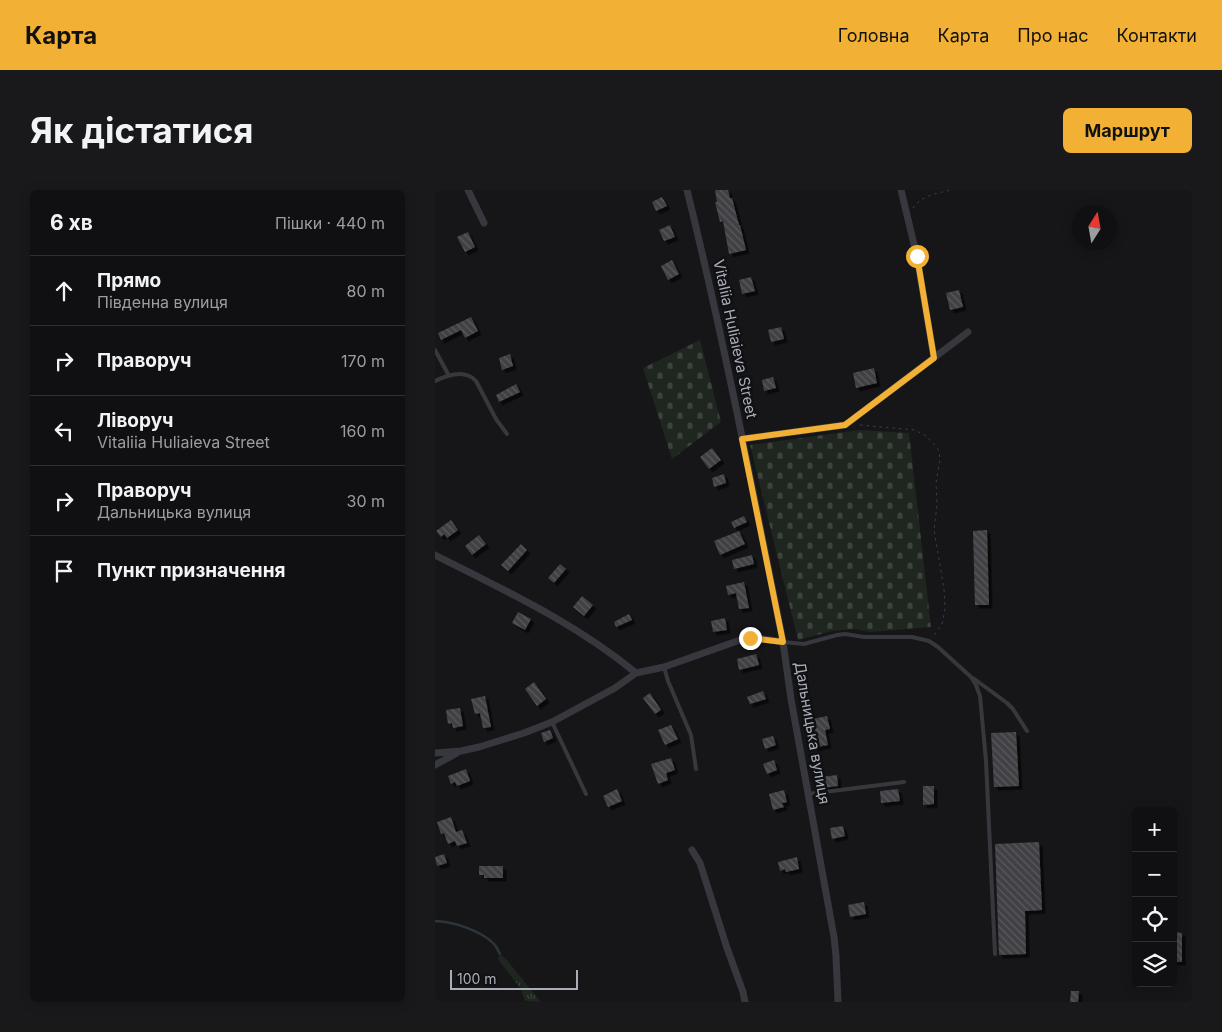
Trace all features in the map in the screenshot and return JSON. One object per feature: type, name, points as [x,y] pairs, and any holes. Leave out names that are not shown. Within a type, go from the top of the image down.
[{"type":"street","points":[[468,190],[484,224]]},
{"type":"street","name":"Vitaliia Huliaieva Street","points":[[687,190],[703,253],[783,642]]},
{"type":"street","points":[[901,190],[917,256],[934,358]]},
{"type":"street","points":[[742,439],[845,425],[968,332]]},
{"type":"street","points":[[435,555],[511,593],[561,621],[594,642],[636,673]]},
{"type":"street","points":[[435,754],[461,751],[524,733],[552,722],[615,688],[636,673],[664,667],[743,639],[756,638],[783,642]]},
{"type":"street","name":"Дальницька вулиця","points":[[783,642],[791,700],[834,937],[838,1002]]},
{"type":"street","points":[[435,765],[461,751]]},
{"type":"street","points":[[692,850],[700,863],[745,1002]]},
{"type":"lane","points":[[435,350],[448,374]]},
{"type":"lane","points":[[435,381],[448,374],[464,374],[473,377],[496,419],[507,434]]},
{"type":"lane","points":[[783,642],[804,644],[845,634],[864,637],[912,637],[929,641],[1007,703],[1027,731]]},
{"type":"lane","points":[[664,667],[691,735],[695,770]]},
{"type":"lane","points":[[971,676],[980,696],[986,761],[995,954]]},
{"type":"lane","points":[[552,722],[586,794]]},
{"type":"lane","points":[[808,794],[904,782]]},
{"type":"path","points":[[907,219],[915,205],[922,199],[952,190]]},
{"type":"path","points":[[845,425],[915,430],[926,436],[939,451],[940,460],[936,483],[937,505],[934,530],[944,589],[945,608],[942,624],[929,641]]},
{"type":"green space","points":[[700,340],[721,422],[672,459],[643,368]]},
{"type":"green space","points":[[860,430],[909,433],[931,627],[870,632],[855,629],[832,631],[798,640],[750,445]]},
{"type":"green space","points":[[500,954],[541,1002],[525,1001],[521,989],[498,959]]},
{"type":"building","points":[[715,190],[728,190],[730,198],[732,198],[746,250],[729,254],[723,221],[720,222],[715,202],[717,202]]},
{"type":"building","points":[[662,197],[667,206],[656,211],[652,202]]},
{"type":"building","points":[[670,225],[675,237],[664,241],[659,230]]},
{"type":"building","points":[[468,232],[475,247],[465,252],[457,237]]},
{"type":"building","points":[[672,260],[679,274],[668,280],[661,266]]},
{"type":"building","points":[[751,277],[755,291],[742,294],[739,280]]},
{"type":"building","points":[[959,290],[963,307],[950,310],[946,293]]},
{"type":"building","points":[[471,317],[478,331],[465,338],[461,330],[441,340],[438,333]]},
{"type":"building","points":[[781,327],[784,339],[771,342],[768,330]]},
{"type":"building","points":[[510,354],[513,366],[502,370],[499,358]]},
{"type":"building","points":[[874,368],[877,383],[856,388],[853,373]]},
{"type":"building","points":[[773,377],[776,388],[764,391],[762,380]]},
{"type":"building","points":[[516,384],[520,392],[499,402],[496,395]]},
{"type":"building","points":[[712,448],[721,460],[709,469],[700,457]]},
{"type":"building","points":[[724,474],[726,483],[714,487],[712,478]]},
{"type":"building","points":[[744,516],[747,522],[734,528],[731,522]]},
{"type":"building","points":[[451,520],[458,530],[447,538],[444,534],[441,537],[436,531]]},
{"type":"building","points":[[987,530],[989,605],[975,605],[973,531]]},
{"type":"building","points":[[739,531],[745,544],[720,555],[714,541]]},
{"type":"building","points":[[479,535],[486,544],[472,555],[465,546]]},
{"type":"building","points":[[521,544],[527,550],[508,571],[501,565]]},
{"type":"building","points":[[752,555],[754,564],[734,569],[732,560]]},
{"type":"building","points":[[560,564],[566,569],[554,583],[548,578]]},
{"type":"building","points":[[744,582],[749,608],[739,609],[736,593],[728,595],[726,586]]},
{"type":"building","points":[[582,596],[593,605],[584,616],[573,607]]},
{"type":"building","points":[[518,612],[531,619],[525,630],[512,623]]},
{"type":"building","points":[[629,614],[632,620],[616,627],[614,622]]},
{"type":"building","points":[[725,618],[727,630],[713,632],[711,621]]},
{"type":"building","points":[[756,654],[759,665],[739,670],[737,659]]},
{"type":"building","points":[[534,682],[546,699],[537,706],[525,689]]},
{"type":"building","points":[[763,691],[766,699],[750,704],[747,697]]},
{"type":"building","points":[[650,693],[661,710],[655,714],[643,698]]},
{"type":"building","points":[[485,696],[491,727],[483,728],[480,713],[475,714],[471,699]]},
{"type":"building","points":[[460,708],[463,726],[453,728],[452,723],[448,724],[446,710]]},
{"type":"building","points":[[827,716],[830,729],[825,730],[828,745],[813,748],[811,736],[816,735],[813,719]]},
{"type":"building","points":[[671,725],[678,739],[665,745],[658,730]]},
{"type":"building","points":[[550,730],[553,738],[544,742],[541,733]]},
{"type":"building","points":[[1016,732],[1019,786],[994,787],[991,733]]},
{"type":"building","points":[[773,736],[776,745],[765,749],[762,739]]},
{"type":"building","points":[[671,758],[675,770],[666,773],[668,780],[658,784],[651,764]]},
{"type":"building","points":[[774,760],[777,770],[767,774],[763,764]]},
{"type":"building","points":[[466,769],[470,781],[457,786],[455,782],[451,784],[448,776]]},
{"type":"building","points":[[837,775],[838,786],[816,789],[814,778]]},
{"type":"building","points":[[923,786],[934,786],[934,804],[923,805]]},
{"type":"building","points":[[617,789],[622,801],[608,807],[603,796]]},
{"type":"building","points":[[898,789],[900,801],[881,803],[880,791]]},
{"type":"building","points":[[784,790],[787,802],[782,803],[784,807],[773,810],[769,794]]},
{"type":"building","points":[[451,817],[456,832],[462,830],[467,843],[457,846],[455,841],[448,844],[444,833],[441,834],[437,822]]},
{"type":"building","points":[[843,826],[845,836],[832,839],[830,828]]},
{"type":"building","points":[[1039,842],[1042,910],[1025,911],[1026,954],[999,955],[995,844]]},
{"type":"building","points":[[444,854],[447,863],[437,866],[435,857]]},
{"type":"building","points":[[797,857],[799,869],[786,872],[785,869],[780,871],[778,862]]},
{"type":"building","points":[[479,866],[503,866],[503,878],[484,878],[484,875],[479,875]]},
{"type":"building","points":[[864,902],[866,914],[850,917],[848,905]]},
{"type":"building","points":[[1177,932],[1182,933],[1182,962],[1177,962]]},
{"type":"building","points":[[1071,991],[1079,991],[1078,1002],[1070,1002]]},
{"type":"waterway","points":[[435,921],[442,921],[475,931],[489,939],[500,954]]},
{"type":"route","points":[[750,638],[783,642],[742,439],[845,425],[934,358],[917,256]]}]
